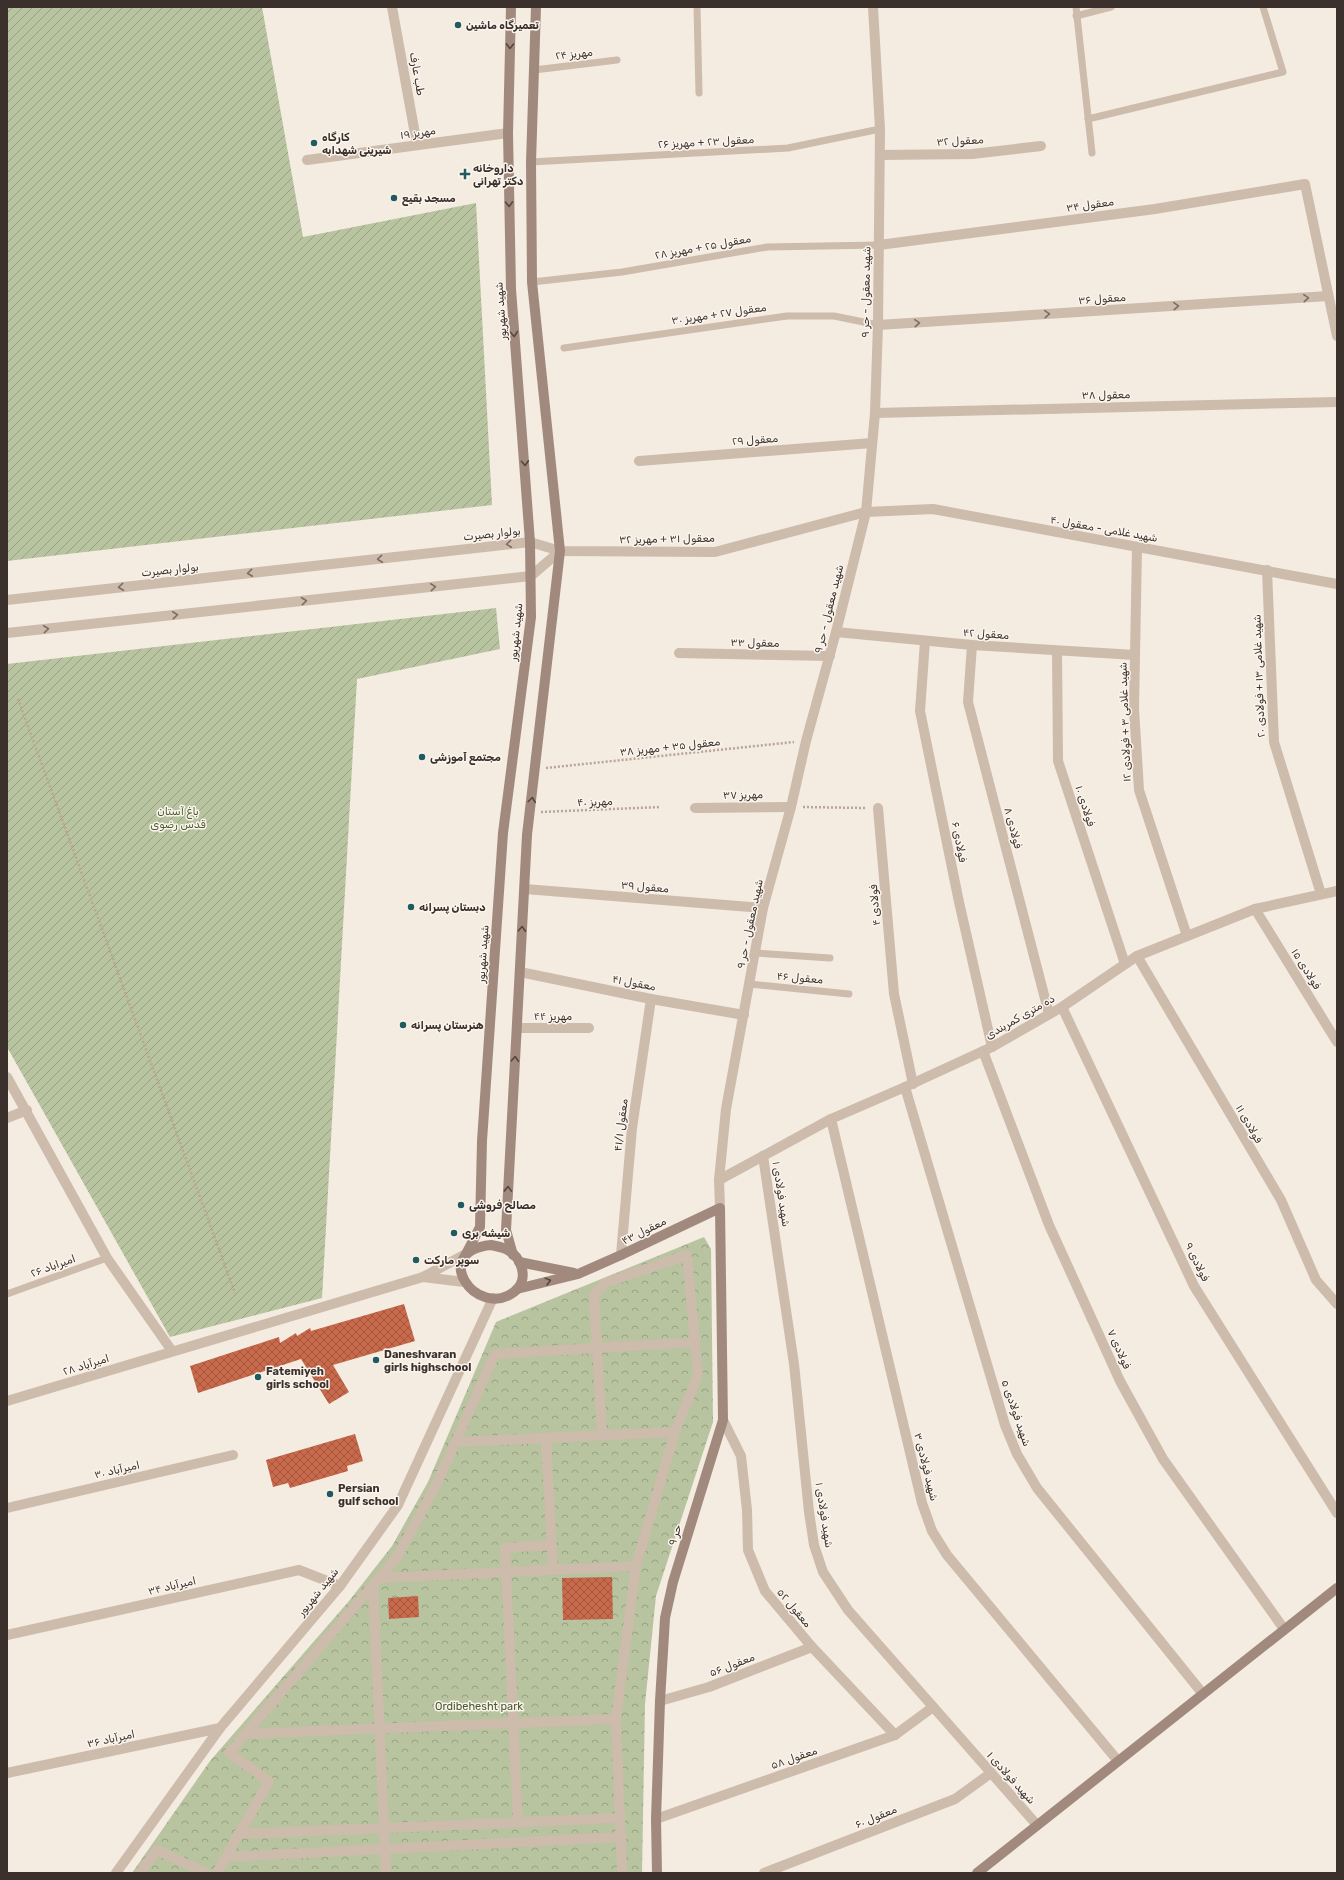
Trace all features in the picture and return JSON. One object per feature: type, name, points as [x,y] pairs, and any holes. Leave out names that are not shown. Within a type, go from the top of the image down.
[{"type":"street","name":"طب عارف","points":[[392,7],[417,145]]},
{"type":"street","name":"شهید شهریور","points":[[466,1254],[480,1227],[482,1141],[503,833],[531,617],[530,542],[511,289],[508,133],[511,7]]},
{"type":"street","points":[[466,1254],[461,1263],[461,1273],[464,1282],[477,1294],[493,1298],[510,1295],[523,1281],[523,1271],[516,1258],[506,1230],[524,889],[530,812],[560,551],[532,282],[531,162],[536,7]]},
{"type":"street","name":"شهید معقول - حر ۹","points":[[720,1208],[719,1180],[726,1109],[763,908],[791,807],[806,741],[830,656],[866,512],[875,413],[879,246],[880,129],[872,7]]},
{"type":"street","name":"مهریز ۱۹","points":[[307,160],[508,133]]},
{"type":"street","name":"معقول ۳۲","points":[[880,156],[972,154],[1041,146]]},
{"type":"street","name":"معقول ۳۴","points":[[879,246],[1155,209],[1304,184],[1328,296]]},
{"type":"street","points":[[1328,296],[1337,336]]},
{"type":"street","name":"معقول ۳۶","points":[[878,325],[1328,296]]},
{"type":"street","name":"معقول ۳۸","points":[[875,413],[1337,402]]},
{"type":"street","name":"معقول ۲۹","points":[[639,461],[872,443]]},
{"type":"street","name":"شهید غلامی - معقول ۴۰","points":[[866,512],[933,509],[1337,584]]},
{"type":"street","name":"معقول ۳۱ + مهریز ۳۲","points":[[560,551],[715,552],[866,512]]},
{"type":"street","name":"بولوار بصیرت","points":[[7,600],[530,542],[560,551]]},
{"type":"street","name":"شهید غلامی ۳ + فولادی ۱۲","points":[[1137,547],[1134,710],[1139,790],[1187,936]]},
{"type":"street","points":[[7,633],[531,576],[560,551]]},
{"type":"street","name":"شهید غلامی ۱۳ + فولادی ۲۰","points":[[1268,570],[1274,742],[1321,894]]},
{"type":"street","name":"معقول ۴۲","points":[[836,632],[972,645],[1135,655]]},
{"type":"street","name":"فولادی ۶","points":[[925,641],[920,711],[988,1049]]},
{"type":"street","name":"فولادی ۸","points":[[972,645],[968,702],[1049,1014]]},
{"type":"street","name":"فولادی ۱۰","points":[[1057,651],[1058,761],[1125,964]]},
{"type":"street","name":"معقول ۳۳","points":[[679,653],[830,656]]},
{"type":"street","name":"مهریز ۳۷","points":[[695,808],[791,807]]},
{"type":"street","name":"فولادی ۴","points":[[878,808],[894,994],[909,1086]]},
{"type":"street","name":"معقول ۳۹","points":[[524,889],[763,908]]},
{"type":"street","name":"ده متری کمربندی","points":[[719,1180],[832,1119],[909,1086],[988,1049],[1062,1007],[1137,956],[1255,908],[1337,892]]},
{"type":"street","name":"فولادی ۱۵","points":[[1255,908],[1337,1042]]},
{"type":"street","name":"فولادی ۱۱","points":[[1137,956],[1281,1200],[1316,1280],[1337,1304]]},
{"type":"street","name":"معقول ۴۱","points":[[520,972],[650,999],[744,1015]]},
{"type":"street","name":"معقول ۴۱/۱","points":[[621,1255],[632,1128],[650,999]]},
{"type":"street","name":"فولادی ۹","points":[[1062,1007],[1194,1286],[1337,1513]]},
{"type":"street","name":"مهریز ۴۴","points":[[517,1028],[589,1028]]},
{"type":"street","name":"فولادی ۷","points":[[988,1049],[1049,1225],[1120,1380],[1163,1459],[1284,1629]]},
{"type":"street","points":[[7,1077],[27,1110],[107,1258],[172,1351]]},
{"type":"street","name":"شهید فولادی ۵","points":[[909,1086],[1003,1418],[1016,1454],[1037,1488],[1203,1694]]},
{"type":"street","points":[[7,1118],[27,1110]]},
{"type":"street","name":"شهید فولادی ۳","points":[[832,1119],[922,1503],[932,1531],[947,1555],[1118,1761]]},
{"type":"street","name":"شهید فولادی ۱","points":[[763,1156],[794,1364],[809,1512],[814,1545],[824,1572],[848,1610],[1037,1825]]},
{"type":"street","name":"معقول ۴۳","points":[[517,1289],[578,1274],[720,1208]]},
{"type":"street","name":"حر ۹","points":[[657,1873],[656,1819],[660,1701],[665,1618],[673,1582],[723,1420],[720,1208]]},
{"type":"street","points":[[423,1277],[466,1254],[474,1248],[491,1245],[507,1250],[516,1258],[578,1274]]},
{"type":"street","points":[[602,1435],[594,1295],[605,1282],[687,1255],[698,1375],[675,1432],[636,1566],[616,1719],[622,1837],[622,1873]]},
{"type":"street","points":[[423,1277],[464,1282]]},
{"type":"street","name":"امیرآباد ۲۸","points":[[7,1401],[423,1277]]},
{"type":"street","name":"شهید شهریور","points":[[116,1873],[220,1728],[340,1586],[398,1505],[493,1298]]},
{"type":"street","points":[[217,1873],[269,1781],[229,1753],[397,1557],[437,1483],[495,1354],[695,1342]]},
{"type":"street","name":"معقول ۵۲","points":[[723,1420],[741,1456],[747,1510],[748,1550],[765,1591],[812,1647],[895,1735]]},
{"type":"street","points":[[456,1442],[675,1432]]},
{"type":"street","points":[[546,1438],[553,1570]]},
{"type":"street","name":"امیرآباد ۳۰","points":[[7,1508],[233,1455]]},
{"type":"street","points":[[518,1823],[505,1548],[552,1545]]},
{"type":"street","points":[[376,1581],[506,1572],[636,1566]]},
{"type":"street","name":"امیرآباد ۳۴","points":[[7,1635],[299,1570],[340,1586]]},
{"type":"street","points":[[376,1581],[386,1873]]},
{"type":"street","points":[[977,1873],[1337,1588]]},
{"type":"street","name":"معقول ۵۶","points":[[660,1701],[709,1687],[812,1647]]},
{"type":"street","name":"معقول ۵۸","points":[[656,1819],[895,1735],[933,1707]]},
{"type":"street","points":[[244,1734],[616,1719]]},
{"type":"street","name":"امیرآباد ۳۶","points":[[7,1773],[220,1728]]},
{"type":"street","name":"معقول ۶۰","points":[[764,1873],[786,1866],[955,1799],[991,1773]]},
{"type":"street","points":[[239,1834],[621,1818]]},
{"type":"street","points":[[226,1857],[622,1837]]},
{"type":"street","points":[[140,1873],[156,1850],[206,1873]]},
{"type":"lane","points":[[697,7],[699,93]]},
{"type":"lane","points":[[1076,7],[1092,154]]},
{"type":"lane","points":[[1076,16],[1111,7]]},
{"type":"lane","points":[[1088,119],[1283,72],[1263,7]]},
{"type":"lane","name":"مهریز ۲۴","points":[[534,70],[617,60]]},
{"type":"lane","name":"معقول ۲۳ + مهریز ۲۶","points":[[531,162],[788,148],[880,129]]},
{"type":"lane","name":"معقول ۲۵ + مهریز ۲۸","points":[[532,282],[622,272],[767,248],[879,246]]},
{"type":"lane","name":"معقول ۲۷ + مهریز ۳۰","points":[[564,348],[787,316],[834,316],[878,325]]},
{"type":"lane","points":[[755,953],[830,958]]},
{"type":"lane","name":"معقول ۴۶","points":[[750,984],[849,994]]},
{"type":"lane","name":"امیراباد ۲۶","points":[[7,1294],[107,1258]]},
{"type":"path","points":[[18,699],[235,1293]]},
{"type":"path","name":"معقول ۳۵ + مهریز ۳۸","points":[[535,769],[806,741]]},
{"type":"path","name":"مهریز ۴۰","points":[[530,812],[660,807]]},
{"type":"path","points":[[791,807],[878,808]]},
{"type":"green space","points":[[7,7],[262,7],[303,237],[476,203],[492,505],[7,561]]},
{"type":"green space","name":"باغ آستان قدس رضوی","points":[[496,608],[500,649],[357,679],[322,1298],[170,1337],[7,1047],[7,664]]},
{"type":"green space","name":"Ordibehesht park","points":[[704,1237],[711,1249],[713,1422],[656,1596],[645,1704],[642,1873],[132,1873],[210,1761],[349,1601],[392,1546],[428,1482],[496,1322]]},
{"type":"building","points":[[404,1304],[415,1341],[333,1365],[349,1392],[329,1404],[301,1359],[198,1393],[190,1366],[279,1337],[280,1343],[296,1333],[297,1336],[310,1328],[311,1331]]},
{"type":"building","points":[[355,1434],[363,1461],[347,1466],[348,1471],[290,1488],[288,1483],[273,1487],[266,1460]]},
{"type":"building","points":[[612,1577],[613,1619],[563,1620],[562,1578]]},
{"type":"building","points":[[418,1596],[419,1617],[389,1619],[388,1598]]},
{"type":"place","name":"تعمیرگاه ماشین","points":[[458,25]]},
{"type":"place","name":"کارگاه شیرینی شهدابه","points":[[314,143]]},
{"type":"place","name":"داروخانه دکتر تهرانی","points":[[465,174]]},
{"type":"place","name":"مسجد بقیع","points":[[394,198]]},
{"type":"place","name":"مجتمع آموزشی","points":[[422,757]]},
{"type":"place","name":"دبستان پسرانه","points":[[411,907]]},
{"type":"place","name":"هنرستان پسرانه","points":[[403,1025]]},
{"type":"place","name":"مصالح فروشی","points":[[461,1205]]},
{"type":"place","name":"شیشه بری","points":[[454,1233]]},
{"type":"place","name":"سوپر مارکت","points":[[416,1260]]},
{"type":"place","name":"Daneshvaran girls highschool","points":[[376,1360]]},
{"type":"place","name":"Fatemiyeh girls school","points":[[258,1377]]},
{"type":"place","name":"Persian gulf school","points":[[330,1494]]}]
